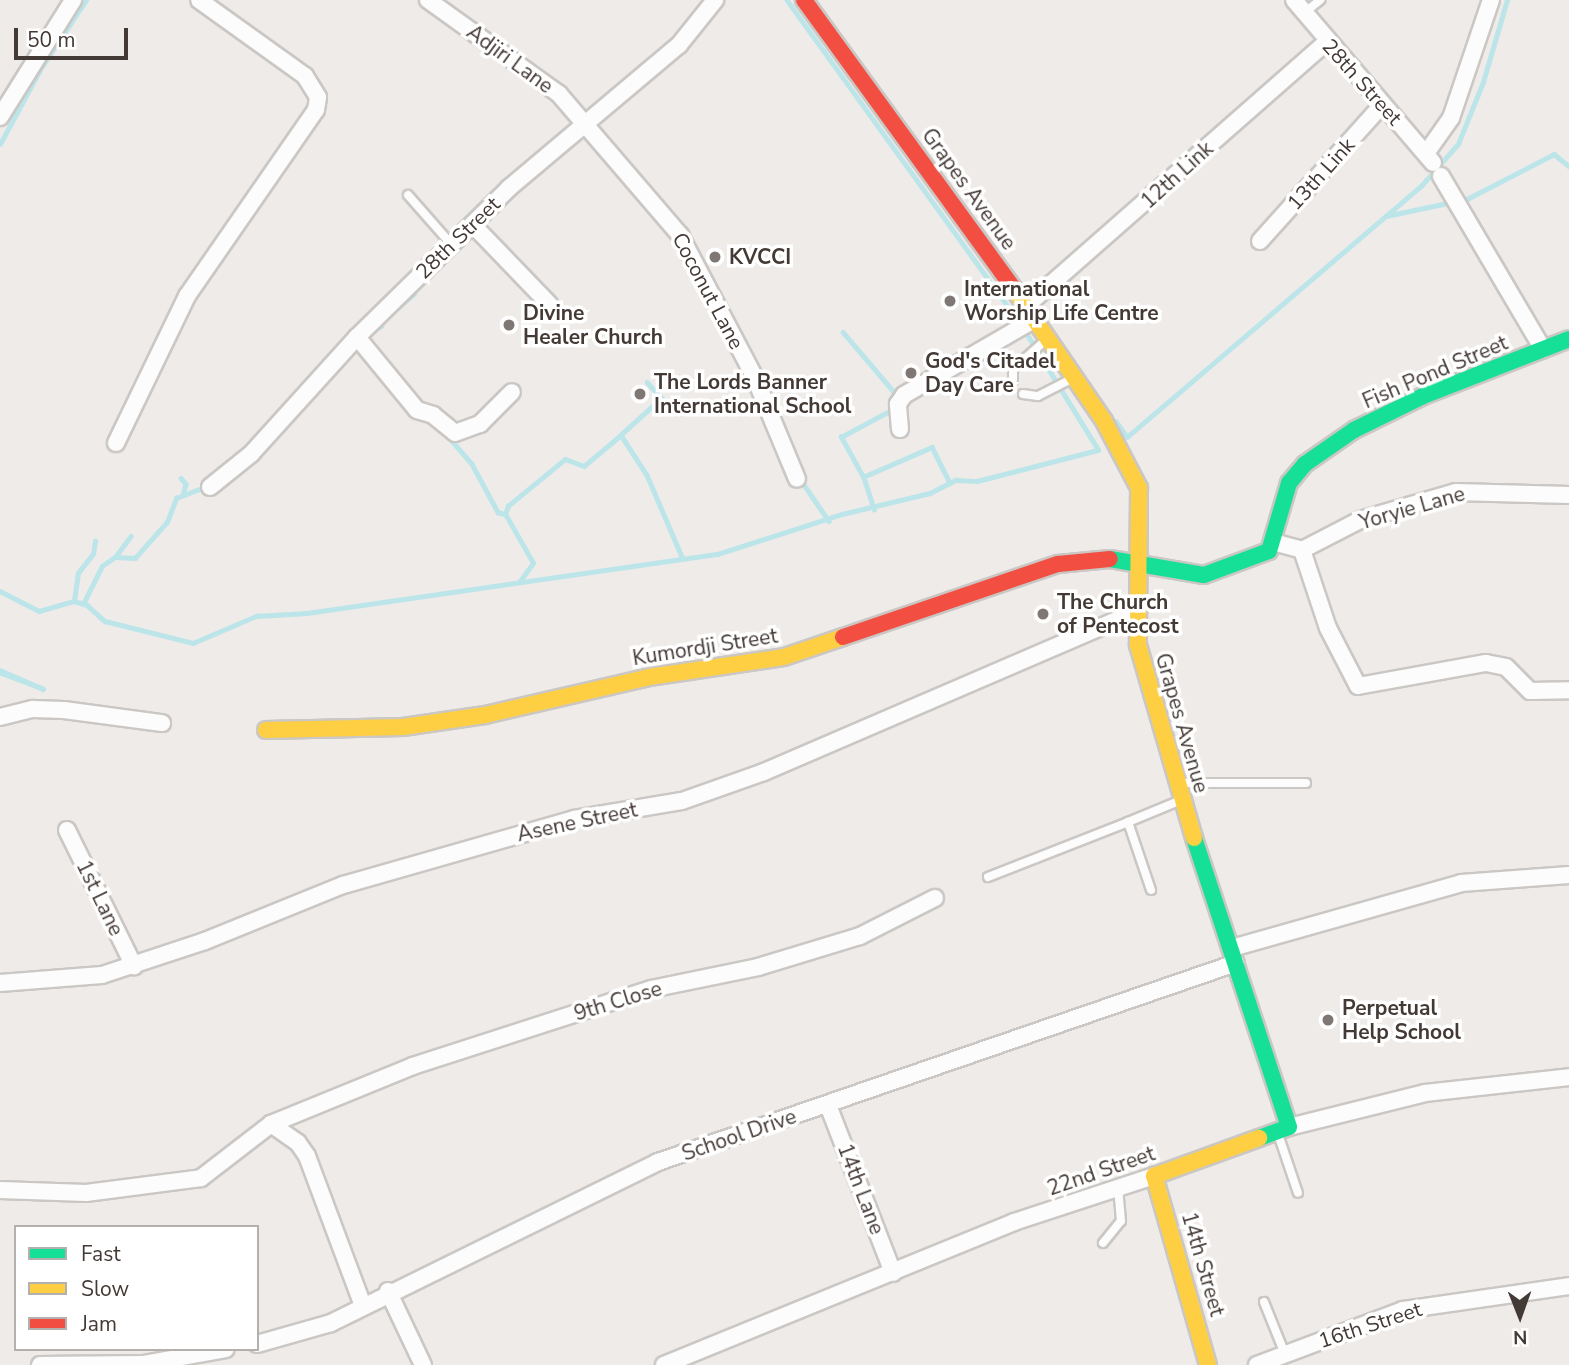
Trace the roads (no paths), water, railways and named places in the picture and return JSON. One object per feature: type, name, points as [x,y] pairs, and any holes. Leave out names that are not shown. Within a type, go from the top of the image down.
[{"type":"street","points":[[0,117],[73,0]]},
{"type":"street","points":[[116,443],[187,296],[316,110],[318,97],[305,76],[199,0]]},
{"type":"street","name":"Adjiri Lane","points":[[428,0],[559,94],[584,125]]},
{"type":"street","name":"28th Street","points":[[210,487],[251,454],[357,337],[472,225],[679,45],[715,0]]},
{"type":"street","name":"Grapes Avenue","points":[[804,0],[1076,376],[1132,470],[1142,507],[1138,645],[1176,783],[1234,955],[1283,1130]]},
{"type":"street","points":[[1434,163],[1491,0]]},
{"type":"street","name":"28th Street","points":[[1299,7],[1381,106],[1434,163],[1543,349]]},
{"type":"street","name":"12th Link","points":[[900,429],[898,404],[904,395],[1031,312],[1326,42]]},
{"type":"street","name":"13th Link","points":[[1260,241],[1381,106]]},
{"type":"street","name":"Coconut Lane","points":[[584,125],[680,235],[755,378],[797,479]]},
{"type":"street","points":[[472,225],[549,304]]},
{"type":"street","points":[[357,337],[417,410],[433,415],[455,433],[480,424],[512,392]]},
{"type":"street","name":"Fish Pond Street","points":[[1273,542],[1289,483],[1305,464],[1386,412],[1569,339]]},
{"type":"street","name":"Yoryie Lane","points":[[1302,550],[1360,520],[1456,492],[1569,495]]},
{"type":"street","points":[[1141,561],[1196,576],[1258,558],[1273,542],[1302,550],[1328,628],[1358,686],[1486,663],[1506,667],[1530,691],[1569,690]]},
{"type":"street","name":"Kumordji Street","points":[[266,730],[361,731],[485,715],[649,677],[784,657],[1058,564],[1102,559],[1141,561]]},
{"type":"street","name":"Asene Street","points":[[0,983],[102,975],[134,966],[343,885],[574,819],[694,797],[777,766],[1138,611]]},
{"type":"street","points":[[0,716],[33,709],[64,710],[162,723]]},
{"type":"street","name":"1st Lane","points":[[67,831],[134,966]]},
{"type":"street","name":"School Drive","points":[[259,1343],[331,1322],[388,1291],[658,1162],[828,1105],[1234,955],[1461,883],[1569,874]]},
{"type":"street","name":"9th Close","points":[[0,1190],[86,1193],[201,1178],[271,1124],[413,1066],[651,989],[758,967],[860,936],[935,898]]},
{"type":"street","name":"22nd Street","points":[[664,1365],[1014,1222],[1283,1130],[1425,1093],[1569,1077]]},
{"type":"street","name":"14th Lane","points":[[828,1105],[893,1273]]},
{"type":"street","points":[[271,1124],[299,1143],[307,1156],[363,1306]]},
{"type":"street","name":"14th Street","points":[[1154,1176],[1208,1365]]},
{"type":"street","name":"16th Street","points":[[1257,1365],[1403,1310],[1569,1286]]},
{"type":"street","points":[[388,1291],[423,1365]]},
{"type":"street","points":[[40,1365],[142,1364],[215,1351]]},
{"type":"lane","points":[[1299,7],[1320,0]]},
{"type":"lane","points":[[408,195],[452,244]]},
{"type":"lane","points":[[1013,380],[1013,369],[1048,337]]},
{"type":"lane","points":[[1024,394],[1038,396],[1076,376]]},
{"type":"lane","points":[[1176,783],[1306,783]]},
{"type":"lane","points":[[988,877],[1182,800]]},
{"type":"lane","points":[[1128,821],[1151,890]]},
{"type":"lane","points":[[1283,1130],[1298,1193]]},
{"type":"lane","points":[[1103,1243],[1121,1221],[1118,1187]]},
{"type":"lane","points":[[1264,1302],[1285,1354]]},
{"type":"waterway","points":[[0,144],[41,68],[86,0]]},
{"type":"waterway","points":[[787,0],[1019,322]]},
{"type":"waterway","points":[[1116,421],[1127,437],[1422,185],[1458,144],[1483,82],[1507,0]]},
{"type":"waterway","points":[[1386,216],[1467,199],[1554,154],[1569,166]]},
{"type":"waterway","points":[[386,318],[414,294]]},
{"type":"waterway","points":[[371,332],[381,326],[385,316]]},
{"type":"waterway","points":[[0,591],[39,611],[74,601],[87,605],[105,621],[193,643],[256,616],[307,613],[718,554],[842,514],[930,493],[956,480],[977,481],[1098,450],[1024,330]]},
{"type":"waterway","points":[[843,332],[894,392],[894,399]]},
{"type":"waterway","points":[[727,340],[753,391]]},
{"type":"waterway","points":[[647,382],[662,398],[621,435],[647,475],[683,559]]},
{"type":"waterway","points":[[863,477],[841,437],[895,408]]},
{"type":"waterway","points":[[446,434],[472,464],[498,512],[505,514]]},
{"type":"waterway","points":[[520,581],[533,563],[505,514],[508,506],[565,459],[584,466],[621,435]]},
{"type":"waterway","points":[[874,510],[863,477],[932,447],[950,483]]},
{"type":"waterway","points":[[181,478],[186,484],[183,495]]},
{"type":"waterway","points":[[800,479],[829,521]]},
{"type":"waterway","points":[[83,604],[102,566],[115,557],[135,558],[167,522],[176,498],[208,486]]},
{"type":"waterway","points":[[115,557],[131,536]]},
{"type":"waterway","points":[[74,601],[78,573],[93,554],[95,541]]},
{"type":"waterway","points":[[0,670],[43,689],[0,673]]},
{"type":"place","name":"KVCCI","points":[[715,257]]},
{"type":"place","name":"International Worship Life Centre","points":[[950,301]]},
{"type":"place","name":"Divine Healer Church","points":[[509,325]]},
{"type":"place","name":"God's Citadel Day Care","points":[[911,373]]},
{"type":"place","name":"The Lords Banner International School","points":[[640,394]]},
{"type":"place","name":"The Church of Pentecost","points":[[1043,614]]},
{"type":"place","name":"Perpetual Help School","points":[[1328,1020]]}]
